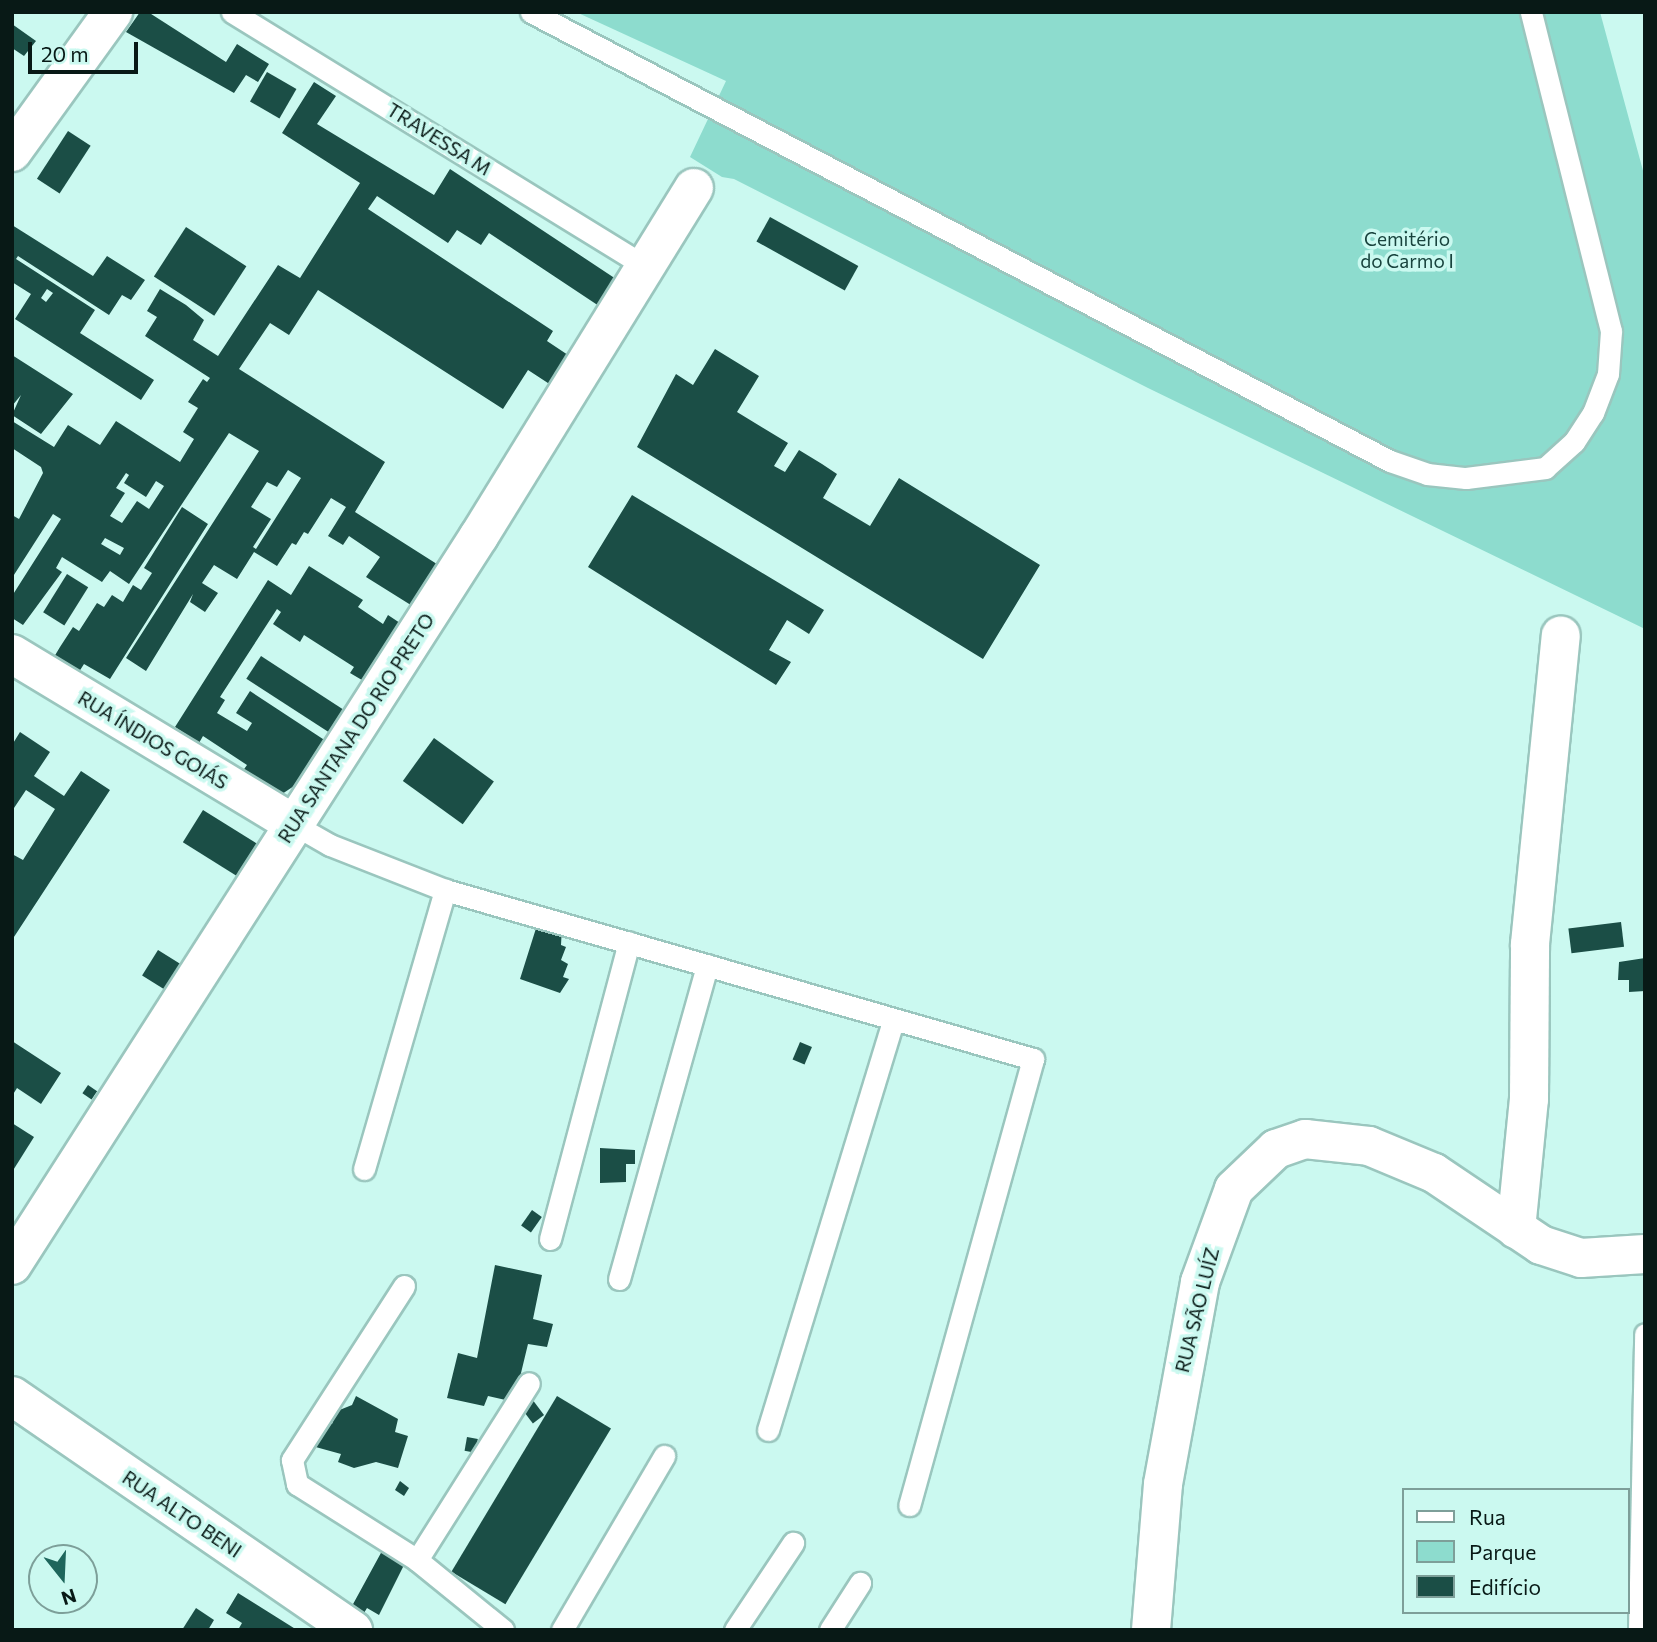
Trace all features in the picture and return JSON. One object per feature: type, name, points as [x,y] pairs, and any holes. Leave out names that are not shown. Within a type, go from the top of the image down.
[{"type":"street","points":[[12,152],[113,12]]},
{"type":"street","name":"RUA SANTANA DO RIO PRETO","points":[[12,1265],[295,825],[694,188]]},
{"type":"street","points":[[1516,1229],[1529,1099],[1530,944],[1561,636]]},
{"type":"street","name":"RUA ÍNDIOS GOIÁS","points":[[12,654],[295,825]]},
{"type":"street","name":"RUA SÃO LUÍZ","points":[[1151,1630],[1163,1484],[1181,1364],[1200,1282],[1234,1189],[1248,1171],[1292,1141],[1369,1146],[1434,1173],[1541,1245],[1581,1258],[1645,1254]]},
{"type":"street","name":"RUA ALTO BENI","points":[[12,1396],[353,1630]]},
{"type":"lane","name":"TRAVESSA M","points":[[232,12],[645,266]]},
{"type":"lane","points":[[531,12],[1390,461],[1427,474],[1466,478],[1545,468],[1574,442],[1594,413],[1608,374],[1611,331],[1531,12]]},
{"type":"lane","points":[[295,825],[330,845],[444,890],[1033,1059],[909,1505]]},
{"type":"lane","points":[[364,1169],[444,890]]},
{"type":"lane","points":[[550,1239],[629,942]]},
{"type":"lane","points":[[619,1279],[707,965]]},
{"type":"lane","points":[[768,1430],[893,1020]]},
{"type":"lane","points":[[404,1286],[292,1460],[298,1485],[417,1560],[503,1630]]},
{"type":"lane","points":[[1639,1630],[1645,1334]]},
{"type":"lane","points":[[417,1560],[528,1383]]},
{"type":"lane","points":[[562,1630],[664,1456]]},
{"type":"lane","points":[[735,1630],[793,1543]]},
{"type":"lane","points":[[830,1630],[860,1583]]},
{"type":"green space","name":"Cemitério do Carmo I","points":[[576,12],[1600,12],[1645,178],[1645,629],[1148,388],[734,179],[722,177],[690,157],[726,81]]},
{"type":"building","points":[[140,12],[148,12],[226,62],[237,44],[269,64],[258,82],[246,75],[234,93],[126,32]]},
{"type":"building","points":[[12,24],[36,41],[24,56],[12,48]]},
{"type":"building","points":[[267,72],[296,89],[279,118],[250,101]]},
{"type":"building","points":[[314,82],[336,96],[317,124],[434,195],[450,169],[616,279],[599,306],[489,233],[481,245],[457,230],[448,243],[377,196],[368,209],[553,331],[547,341],[568,355],[551,385],[528,370],[503,409],[318,290],[289,335],[270,323],[239,369],[385,462],[355,512],[440,566],[414,607],[366,577],[380,557],[349,536],[343,545],[328,536],[346,507],[331,498],[308,534],[304,532],[296,545],[292,543],[277,566],[254,552],[237,579],[214,565],[202,583],[218,593],[205,612],[190,602],[193,594],[146,671],[126,658],[259,451],[229,433],[129,584],[110,571],[102,582],[62,557],[56,568],[62,572],[23,625],[12,618],[12,596],[61,519],[53,514],[12,578],[12,515],[19,519],[43,473],[41,467],[12,448],[12,421],[54,447],[68,425],[100,445],[116,421],[180,462],[194,439],[183,432],[198,408],[188,402],[203,379],[207,382],[210,378],[145,336],[157,317],[147,311],[160,289],[204,320],[193,340],[218,356],[278,265],[300,278],[360,183],[282,133]],"holes":[[[288,470],[301,478],[256,549],[253,547],[271,519],[251,507],[267,482],[277,487]],[[126,473],[129,475],[124,483],[146,497],[156,481],[164,486],[149,509],[137,501],[122,523],[110,516],[125,493],[116,488]],[[105,538],[124,548],[120,555],[101,544]]]},
{"type":"building","points":[[68,131],[91,146],[60,194],[37,179]]},
{"type":"building","points":[[770,217],[858,266],[845,290],[756,241]]},
{"type":"building","points":[[12,225],[93,276],[107,256],[145,280],[131,300],[122,295],[109,315],[18,256],[16,259],[95,310],[80,333],[154,380],[141,400],[15,319],[31,294],[12,282]],"holes":[[[47,289],[53,293],[46,302],[41,298]]]},
{"type":"building","points":[[186,227],[246,266],[214,316],[154,276]]},
{"type":"building","points":[[715,349],[759,376],[737,412],[788,443],[774,466],[785,472],[799,450],[822,464],[837,474],[823,498],[870,526],[899,478],[1040,565],[983,659],[637,447],[676,374],[693,385]]},
{"type":"building","points":[[12,355],[73,394],[41,434],[12,415],[21,395],[12,406]]},
{"type":"building","points":[[632,495],[824,610],[809,634],[787,620],[769,650],[791,662],[776,685],[588,567]]},
{"type":"building","points":[[182,507],[208,524],[110,679],[84,664],[77,675],[54,657],[60,647],[73,627],[79,631],[97,603],[104,607],[112,595],[123,602],[133,585],[141,590],[152,573],[144,568]]},
{"type":"building","points":[[309,566],[363,600],[358,607],[383,624],[388,615],[403,625],[367,683],[350,673],[354,667],[304,635],[300,642],[273,624],[281,612],[277,609],[220,697],[225,700],[217,713],[247,731],[252,723],[236,713],[250,691],[329,743],[303,780],[279,796],[242,772],[247,765],[203,736],[199,743],[175,727],[268,580],[291,595]]},
{"type":"building","points":[[67,574],[88,587],[64,625],[43,612]]},
{"type":"building","points":[[261,656],[348,713],[334,735],[246,679]]},
{"type":"building","points":[[20,732],[50,752],[34,776],[64,796],[81,771],[110,790],[12,940],[12,854],[23,860],[55,809],[26,790],[12,811],[12,745]]},
{"type":"building","points":[[434,738],[494,781],[463,824],[403,781]]},
{"type":"building","points":[[203,810],[258,844],[238,877],[183,842]]},
{"type":"building","points":[[538,922],[562,927],[561,945],[566,947],[561,960],[568,964],[563,977],[569,979],[560,993],[520,979]]},
{"type":"building","points":[[1621,922],[1624,947],[1571,953],[1568,928]]},
{"type":"building","points":[[158,950],[180,964],[164,989],[142,975]]},
{"type":"building","points":[[1645,958],[1645,991],[1629,992],[1629,980],[1618,980],[1619,962]]},
{"type":"building","points":[[12,1041],[61,1073],[41,1104],[17,1088],[12,1096]]},
{"type":"building","points":[[800,1042],[812,1047],[805,1065],[793,1059]]},
{"type":"building","points":[[88,1085],[97,1091],[92,1099],[82,1093]]},
{"type":"building","points":[[12,1123],[34,1137],[12,1172]]},
{"type":"building","points":[[600,1148],[635,1150],[635,1164],[626,1164],[626,1182],[600,1183]]},
{"type":"building","points":[[532,1210],[542,1217],[531,1232],[521,1226]]},
{"type":"building","points":[[495,1265],[542,1275],[533,1319],[553,1324],[547,1347],[528,1344],[514,1402],[488,1396],[484,1406],[447,1398],[458,1353],[477,1358]]},
{"type":"building","points":[[356,1396],[398,1419],[395,1432],[408,1436],[398,1468],[376,1462],[354,1468],[338,1462],[341,1454],[312,1446],[318,1421],[332,1424],[337,1411],[352,1405]]},
{"type":"building","points":[[557,1396],[611,1428],[505,1604],[451,1572]]},
{"type":"building","points":[[532,1399],[544,1415],[533,1423],[521,1407]]},
{"type":"building","points":[[467,1437],[478,1439],[475,1453],[465,1451]]},
{"type":"building","points":[[400,1481],[409,1488],[404,1496],[395,1490]]},
{"type":"building","points":[[382,1551],[405,1563],[379,1615],[367,1608],[364,1613],[352,1606]]},
{"type":"building","points":[[238,1593],[297,1630],[238,1630],[242,1623],[226,1613]]},
{"type":"building","points":[[196,1608],[214,1620],[208,1630],[182,1630]]}]
